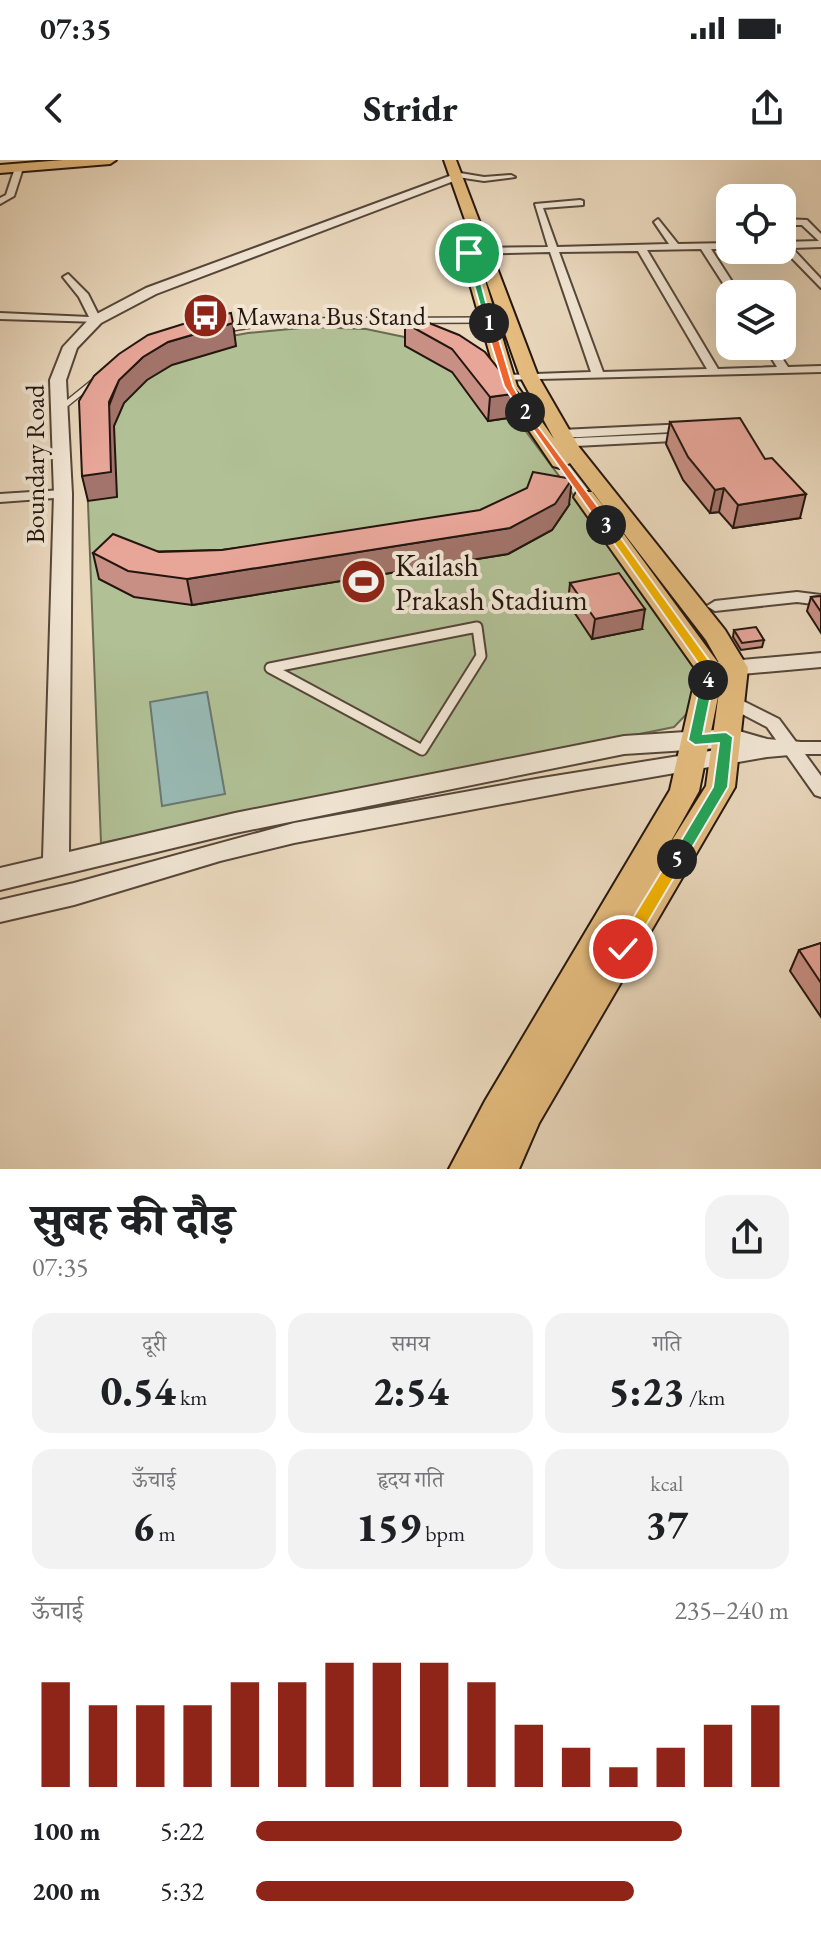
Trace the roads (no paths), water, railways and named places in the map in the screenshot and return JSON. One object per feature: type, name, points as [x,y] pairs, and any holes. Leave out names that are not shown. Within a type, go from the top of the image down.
[{"type":"main road","points":[[0,169],[110,160]]},
{"type":"main road","points":[[437,160],[454,179],[498,320],[506,378],[558,440],[722,669],[731,701],[709,750],[469,1169]]},
{"type":"main road","points":[[498,320],[529,376],[558,440]]},
{"type":"main road","points":[[499,1169],[526,1110],[720,787],[709,750],[722,669]]},
{"type":"street","points":[[0,201],[10,196],[19,168]]},
{"type":"street","points":[[454,179],[511,177]]},
{"type":"street","name":"Boundary Road","points":[[56,864],[63,494],[58,380],[70,347],[96,320],[151,291],[421,187],[454,179]]},
{"type":"street","points":[[580,203],[538,206],[598,375]]},
{"type":"street","points":[[658,222],[675,247]]},
{"type":"street","points":[[796,222],[804,222],[821,241]]},
{"type":"street","points":[[796,244],[821,241]]},
{"type":"street","points":[[704,246],[726,280]]},
{"type":"street","points":[[476,251],[716,246]]},
{"type":"street","points":[[641,248],[714,372]]},
{"type":"street","points":[[796,258],[821,285]]},
{"type":"street","points":[[0,316],[96,320],[84,296],[68,277]]},
{"type":"street","points":[[778,360],[785,370]]},
{"type":"street","points":[[506,378],[821,369]]},
{"type":"street","points":[[558,440],[698,432]]},
{"type":"street","points":[[0,498],[63,494]]},
{"type":"street","points":[[715,606],[797,597],[821,600]]},
{"type":"street","points":[[722,669],[821,660]]},
{"type":"street","points":[[731,701],[773,723],[821,790]]},
{"type":"street","points":[[0,879],[235,823],[624,745],[709,750],[821,748]]},
{"type":"street","points":[[0,911],[57,901],[168,866],[290,834],[709,750]]},
{"type":"lane","points":[[215,330],[275,321],[498,320]]},
{"type":"lane","points":[[59,409],[107,371]]},
{"type":"lane","points":[[477,627],[481,656],[422,750],[408,743],[270,668],[477,627]]},
{"type":"water","points":[[207,692],[225,794],[162,806],[150,702]]},
{"type":"place","name":"Mawana Bus Stand","points":[[205,316]]},
{"type":"place","name":"Kailash Prakash Stadium","points":[[364,582]]}]
